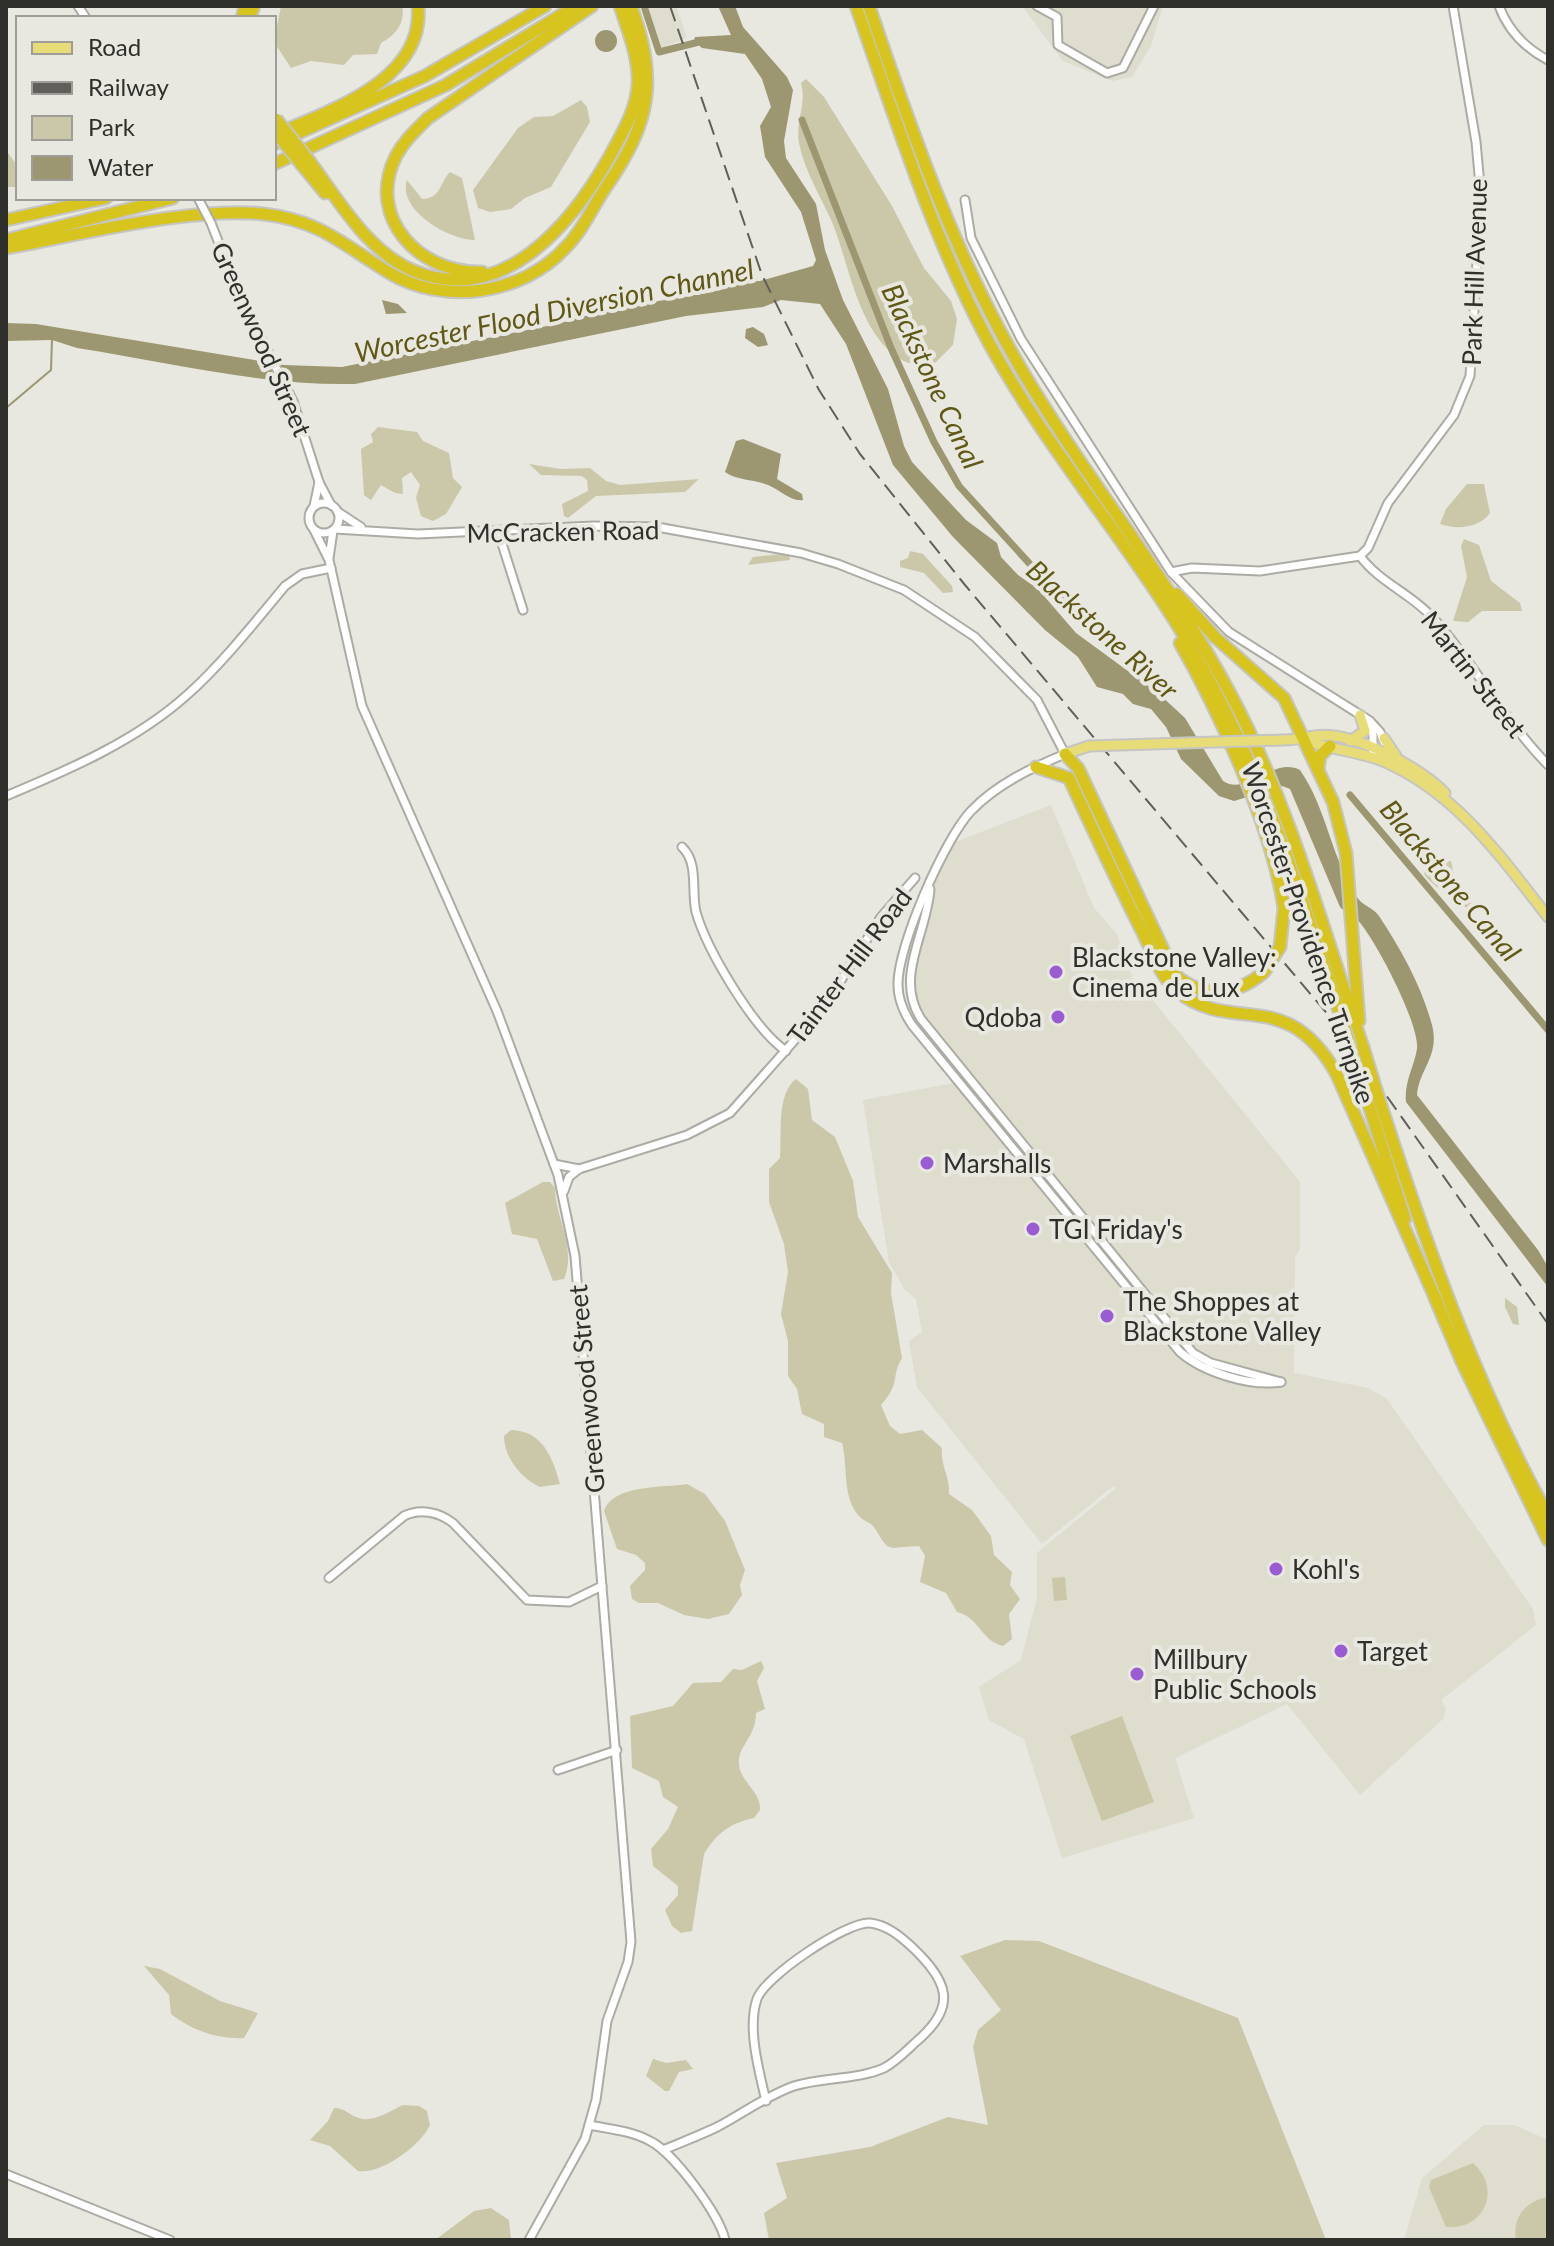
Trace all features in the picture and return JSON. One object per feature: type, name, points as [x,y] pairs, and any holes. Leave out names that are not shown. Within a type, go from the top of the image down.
[{"type":"highway","points":[[276,125],[332,109],[396,69],[407,56],[417,35],[418,6]]},
{"type":"highway","points":[[276,143],[425,76],[545,6]]},
{"type":"highway","points":[[276,163],[446,85],[576,6]]},
{"type":"highway","points":[[506,269],[475,272],[434,263],[404,241],[391,217],[387,190],[392,167],[408,137],[428,118],[592,6]]},
{"type":"highway","points":[[276,126],[368,238],[411,270],[437,279],[457,280],[506,269],[533,254],[571,214],[600,174],[631,117],[638,71],[620,6]]},
{"type":"highway","points":[[6,248],[180,219],[263,214],[334,234],[392,275],[431,289],[456,292],[502,286],[529,275],[566,248],[631,149],[646,108],[648,59],[631,6]]},
{"type":"highway","points":[[848,6],[875,81],[891,112]]},
{"type":"highway","name":"Worcester-Providence Turnpike","points":[[856,6],[930,219],[988,341],[1025,402],[1195,653],[1259,765]]},
{"type":"highway","name":"Worcester-Providence Turnpike","points":[[869,6],[937,197],[994,319],[1059,429],[1146,556],[1210,657],[1259,765],[1363,1047],[1431,1256],[1486,1388],[1548,1516]]},
{"type":"highway","points":[[306,164],[364,244],[407,280]]},
{"type":"highway","points":[[6,220],[97,200]]},
{"type":"highway","points":[[6,240],[165,200]]},
{"type":"highway","points":[[1065,754],[1078,768],[1175,975],[1202,991],[1226,992],[1248,984],[1264,972],[1280,947],[1284,908],[1275,862],[1253,803],[1185,652],[1118,540]]},
{"type":"highway","points":[[1146,556],[1215,637],[1284,698],[1318,769],[1343,835],[1363,1047]]},
{"type":"highway","points":[[1318,769],[1320,756],[1330,746]]},
{"type":"highway","points":[[1065,754],[1069,778],[1114,876],[1161,970],[1176,990],[1204,1007],[1252,1012],[1283,1021],[1306,1035],[1323,1051],[1337,1075],[1437,1302]]},
{"type":"highway","points":[[1036,767],[1069,778]]},
{"type":"highway","name":"Worcester-Providence Turnpike","points":[[1271,794],[1407,1226],[1462,1362],[1548,1540]]},
{"type":"main road","points":[[1348,741],[1360,737],[1365,731],[1360,715]]},
{"type":"main road","points":[[1305,740],[1315,736],[1348,741],[1418,779],[1457,808]]},
{"type":"main road","points":[[1384,738],[1399,759],[1439,787],[1484,835],[1548,917]]},
{"type":"main road","points":[[1065,754],[1089,746],[1305,740],[1399,759]]},
{"type":"street","points":[[1037,6],[1057,17],[1058,45],[1107,73],[1123,68],[1154,6]]},
{"type":"street","name":"Park Hill Avenue","points":[[1360,556],[1368,548],[1388,503],[1454,415],[1470,376],[1481,196],[1453,6]]},
{"type":"street","points":[[1499,6],[1505,21],[1520,40],[1548,60]]},
{"type":"street","name":"Greenwood Street","points":[[199,200],[239,295],[285,383],[310,444],[319,482],[331,505]]},
{"type":"street","points":[[965,200],[971,238],[1021,339],[1171,572],[1229,632],[1360,715],[1384,738],[1378,755]]},
{"type":"street","name":"Greenwood Street","points":[[314,506],[319,482]]},
{"type":"street","points":[[331,505],[338,512],[334,530],[323,533],[314,530],[308,518],[314,506],[331,505]]},
{"type":"street","name":"McCracken Road","points":[[338,512],[363,528]]},
{"type":"street","name":"McCracken Road","points":[[334,530],[363,528],[418,534],[594,526],[657,527],[801,553],[838,564],[924,601],[975,637],[1042,707],[1065,754]]},
{"type":"street","name":"Greenwood Street","points":[[314,530],[330,564],[367,717],[497,1011],[563,1192],[575,1256],[617,1750],[630,1953],[607,2021],[589,2125],[576,2160],[529,2240]]},
{"type":"street","name":"Greenwood Street","points":[[330,564],[334,530]]},
{"type":"street","points":[[498,531],[523,610]]},
{"type":"street","points":[[1171,572],[1192,568],[1260,571],[1360,556]]},
{"type":"street","name":"Martin Street","points":[[1360,556],[1374,572],[1409,596],[1435,620],[1548,765]]},
{"type":"street","points":[[6,796],[110,747],[155,720],[188,694],[285,586],[302,574],[330,564]]},
{"type":"street","points":[[1360,715],[1373,733],[1378,755]]},
{"type":"street","points":[[930,887],[926,917],[909,977],[913,1002],[921,1019],[1193,1353],[1211,1363],[1281,1382],[1265,1383],[1209,1370],[1180,1352],[912,1025],[902,1006],[898,976],[915,917],[945,846],[969,812],[1000,786],[1065,754]]},
{"type":"street","points":[[682,847],[690,857],[695,907],[710,946],[761,1029],[786,1051]]},
{"type":"street","name":"Tainter Hill Road","points":[[554,1164],[579,1169],[687,1135],[724,1117],[824,1007],[881,917],[915,878]]},
{"type":"street","points":[[563,1192],[569,1177],[579,1169]]},
{"type":"street","points":[[329,1578],[404,1516],[419,1511],[442,1516],[453,1523],[527,1600],[569,1602],[602,1586]]},
{"type":"street","points":[[558,1770],[617,1750]]},
{"type":"street","points":[[663,2150],[766,2101],[792,2087],[883,2068],[929,2031],[942,2013],[943,1986],[931,1966],[893,1931],[863,1923],[846,1929],[771,1978],[758,1995],[754,2016],[766,2101]]},
{"type":"street","points":[[589,2125],[638,2136],[663,2150],[719,2223],[725,2240]]},
{"type":"street","points":[[6,2174],[170,2240]]},
{"type":"shaded area","points":[[647,6],[676,6],[687,38],[661,48]]},
{"type":"shaded area","points":[[1022,6],[1163,6],[1151,46],[1132,77],[1112,81],[1063,61]]},
{"type":"shaded area","name":"The Shoppes at Blackstone Valley","points":[[1051,805],[1094,908],[1117,934],[1134,982],[1139,983],[1300,1182],[1300,1248],[1295,1258],[1294,1373],[1368,1388],[1387,1399],[1533,1609],[1536,1625],[1441,1700],[1446,1708],[1443,1719],[1360,1795],[1287,1704],[1175,1758],[1194,1818],[1062,1858],[1024,1739],[989,1720],[979,1687],[1021,1660],[1037,1598],[1037,1553],[1116,1488],[1113,1486],[1042,1544],[917,1387],[909,1341],[922,1332],[916,1299],[905,1290],[889,1262],[863,1100],[970,1080],[921,1019],[911,994],[930,887],[945,846]]},
{"type":"shaded area","points":[[1484,2125],[1514,2125],[1548,2140],[1548,2240],[1404,2240],[1422,2178]]},
{"type":"green space","points":[[281,6],[402,6],[398,28],[381,43],[377,54],[353,55],[344,65],[311,61],[291,68],[276,45]]},
{"type":"green space","points":[[806,79],[824,97],[892,206],[924,268],[951,301],[957,319],[953,345],[927,371],[900,359],[886,347],[874,332],[857,296],[832,222],[801,153],[798,127],[803,99],[801,83]]},
{"type":"green space","points":[[581,100],[587,107],[590,122],[551,187],[525,198],[511,209],[490,212],[478,208],[473,190],[518,128],[534,117],[553,116]]},
{"type":"green space","points":[[6,150],[16,164],[16,187],[6,187]]},
{"type":"green space","points":[[450,172],[462,178],[475,240],[439,229],[417,212],[410,202],[406,191],[407,180],[422,199],[428,198],[437,193]]},
{"type":"green space","points":[[378,427],[417,432],[423,441],[449,453],[453,478],[462,487],[446,514],[433,521],[421,516],[416,498],[420,485],[411,472],[402,478],[403,494],[381,485],[371,500],[364,495],[361,449],[373,442],[371,434]]},
{"type":"green space","points":[[529,464],[561,469],[590,468],[606,481],[620,485],[699,479],[685,492],[596,496],[568,518],[564,516],[562,504],[588,491],[587,480],[582,476],[541,475]]},
{"type":"green space","points":[[1467,484],[1484,484],[1490,513],[1480,522],[1467,526],[1440,524],[1446,509]]},
{"type":"green space","points":[[1464,539],[1479,545],[1491,581],[1520,603],[1522,611],[1482,611],[1468,622],[1453,621],[1467,577],[1461,546]]},
{"type":"green space","points":[[910,551],[923,554],[952,586],[953,592],[943,593],[924,573],[900,567],[900,561],[908,558]]},
{"type":"green space","points":[[789,556],[790,560],[748,565],[753,557]]},
{"type":"green space","points":[[1451,861],[1455,880],[1476,911],[1448,896],[1424,874],[1428,865]]},
{"type":"green space","points":[[796,1079],[808,1089],[812,1120],[835,1137],[853,1181],[858,1217],[892,1273],[891,1293],[902,1358],[894,1385],[881,1405],[890,1426],[900,1434],[922,1430],[942,1448],[949,1494],[972,1510],[991,1536],[994,1555],[1012,1572],[1010,1585],[1020,1599],[1009,1614],[1012,1639],[1003,1646],[957,1612],[946,1593],[920,1582],[925,1556],[919,1546],[887,1546],[872,1525],[859,1516],[850,1500],[842,1443],[824,1437],[824,1424],[802,1414],[797,1389],[788,1376],[788,1341],[781,1314],[788,1272],[784,1244],[769,1202],[769,1169],[780,1158],[785,1094]]},
{"type":"green space","points":[[543,1182],[550,1182],[555,1188],[567,1244],[564,1279],[553,1281],[537,1239],[512,1234],[505,1203]]},
{"type":"green space","points":[[1505,1298],[1517,1307],[1519,1325],[1513,1324],[1505,1307]]},
{"type":"green space","points":[[511,1430],[538,1440],[549,1455],[560,1484],[540,1487],[521,1473],[511,1460],[505,1444],[504,1436]]},
{"type":"green space","points":[[687,1484],[705,1494],[725,1521],[745,1570],[740,1585],[742,1595],[729,1614],[708,1619],[684,1615],[658,1603],[639,1603],[632,1599],[630,1586],[645,1570],[645,1563],[636,1555],[617,1549],[604,1511],[609,1502],[628,1492]]},
{"type":"green space","points":[[1065,1577],[1067,1600],[1054,1601],[1052,1578]]},
{"type":"green space","points":[[761,1661],[764,1668],[757,1681],[765,1709],[756,1713],[753,1729],[739,1758],[743,1777],[757,1797],[760,1810],[754,1818],[725,1830],[704,1854],[692,1931],[681,1933],[672,1926],[665,1910],[678,1895],[678,1886],[653,1866],[651,1849],[668,1829],[678,1807],[663,1797],[659,1781],[632,1768],[630,1716],[673,1706],[693,1683],[721,1682],[733,1669],[742,1670]]},
{"type":"green space","points":[[1122,1716],[1154,1802],[1102,1821],[1070,1736]]},
{"type":"green space","points":[[1005,1940],[1039,1941],[1238,2018],[1326,2240],[769,2240],[764,2213],[787,2198],[776,2163],[870,2147],[948,2117],[988,2125],[973,2047],[978,2030],[1001,2010],[960,1956]]},
{"type":"green space","points":[[144,1966],[160,1969],[220,2001],[258,2013],[244,2038],[215,2036],[196,2029],[171,2014],[169,1995]]},
{"type":"green space","points":[[653,2059],[666,2063],[686,2060],[693,2069],[679,2072],[669,2091],[665,2091],[646,2076]]},
{"type":"green space","points":[[403,2105],[419,2106],[427,2111],[430,2125],[409,2149],[378,2168],[358,2171],[330,2146],[310,2140],[328,2121],[334,2108],[370,2119]]},
{"type":"green space","points":[[1473,2163],[1486,2184],[1485,2206],[1471,2222],[1446,2227],[1429,2187],[1431,2180]]},
{"type":"green space","points":[[1548,2197],[1548,2240],[1516,2240],[1516,2224],[1522,2211],[1533,2202]]},
{"type":"green space","points":[[491,2208],[509,2220],[511,2240],[435,2240],[474,2211]]},
{"type":"water","points":[[718,6],[735,6],[743,27],[787,77],[793,90],[784,141],[786,158],[816,204],[825,250],[843,300],[888,389],[904,446],[912,462],[966,520],[997,543],[1001,557],[1018,575],[1038,589],[1076,633],[1158,693],[1185,718],[1223,781],[1232,785],[1242,784],[1280,768],[1300,770],[1317,801],[1348,882],[1359,900],[1377,913],[1387,929],[1410,969],[1428,1010],[1433,1045],[1417,1095],[1538,1250],[1548,1267],[1548,1287],[1406,1102],[1417,1049],[1411,1020],[1373,941],[1355,917],[1340,907],[1290,789],[1282,786],[1234,801],[1219,796],[1181,759],[1166,727],[1151,709],[1133,704],[1123,694],[1097,687],[1078,657],[1045,630],[953,537],[893,465],[846,344],[820,304],[781,300],[763,307],[686,316],[355,384],[320,384],[216,372],[77,348],[52,340],[6,341],[6,323],[36,324],[284,365],[342,367],[557,324],[610,309],[713,292],[737,282],[760,281],[813,266],[816,260],[801,212],[765,157],[760,126],[771,107],[762,79],[745,54],[702,48],[694,41],[695,37],[731,35]]},
{"type":"water","points":[[606,30],[614,33],[617,41],[614,49],[606,52],[598,49],[595,41],[598,33]]},
{"type":"water","points":[[382,300],[398,304],[407,313],[386,314]]},
{"type":"water","points":[[753,327],[764,334],[768,345],[758,347],[745,338],[746,329]]},
{"type":"water","points":[[743,439],[781,454],[777,479],[802,494],[803,500],[725,472],[736,441]]},
{"type":"waterway","points":[[644,6],[659,52],[703,41]]},
{"type":"waterway","name":"Blackstone Canal","points":[[802,120],[891,348],[934,442],[959,486],[1079,618]]},
{"type":"waterway","points":[[6,408],[51,370],[52,339]]},
{"type":"waterway","name":"Blackstone Canal","points":[[1350,795],[1548,1030]]},
{"type":"railway","points":[[670,6],[762,275],[819,390],[860,454],[965,585],[1335,1023],[1548,1324]]},
{"type":"place","name":"Blackstone Valley: Cinema de Lux","points":[[1056,972]]},
{"type":"place","name":"Qdoba","points":[[1058,1017]]},
{"type":"place","name":"Marshalls","points":[[927,1163]]},
{"type":"place","name":"TGI Friday's","points":[[1033,1229]]},
{"type":"place","name":"The Shoppes at Blackstone Valley","points":[[1107,1316]]},
{"type":"place","name":"Kohl's","points":[[1276,1569]]},
{"type":"place","name":"Target","points":[[1341,1651]]},
{"type":"place","name":"Millbury Public Schools","points":[[1137,1674]]},
{"type":"water label","name":"Worcester Flood Diversion Channel","points":[[554,310]]},
{"type":"water label","name":"Blackstone River","points":[[1103,629]]}]
